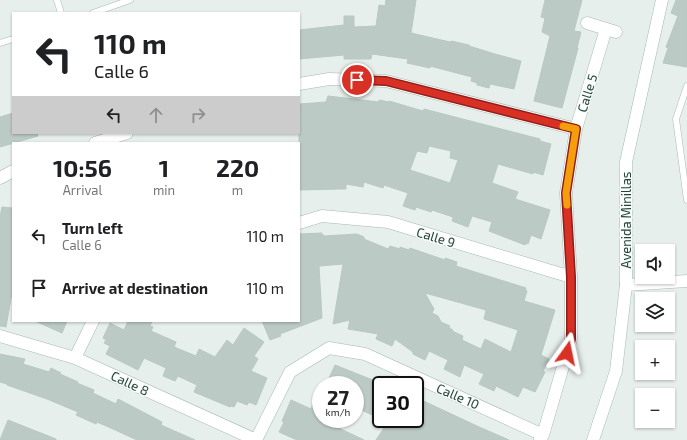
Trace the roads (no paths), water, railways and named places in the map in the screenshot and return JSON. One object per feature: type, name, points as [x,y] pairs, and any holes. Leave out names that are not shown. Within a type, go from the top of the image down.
[{"type":"street","name":"Avenida Minillas","points":[[593,440],[616,372],[626,285],[626,162],[662,0]]},
{"type":"street","name":"Calle 5","points":[[541,437],[571,339],[571,277],[566,193],[576,129],[611,30],[587,23]]},
{"type":"street","points":[[300,84],[329,79],[386,81],[576,129]]},
{"type":"street","points":[[98,142],[124,134]]},
{"type":"street","points":[[0,178],[12,172]]},
{"type":"street","name":"Calle 9","points":[[300,223],[322,216],[388,222],[571,277]]},
{"type":"street","points":[[626,285],[687,281]]},
{"type":"street","points":[[75,358],[93,322]]},
{"type":"street","name":"Calle 8","points":[[0,336],[75,358],[256,440]]},
{"type":"street","name":"Calle 10","points":[[256,440],[290,372],[328,348],[365,354],[541,437]]},
{"type":"lane","points":[[57,0],[61,12]]},
{"type":"lane","points":[[96,12],[130,0]]},
{"type":"lane","points":[[0,43],[12,39]]},
{"type":"lane","points":[[687,86],[676,119],[687,200]]}]
